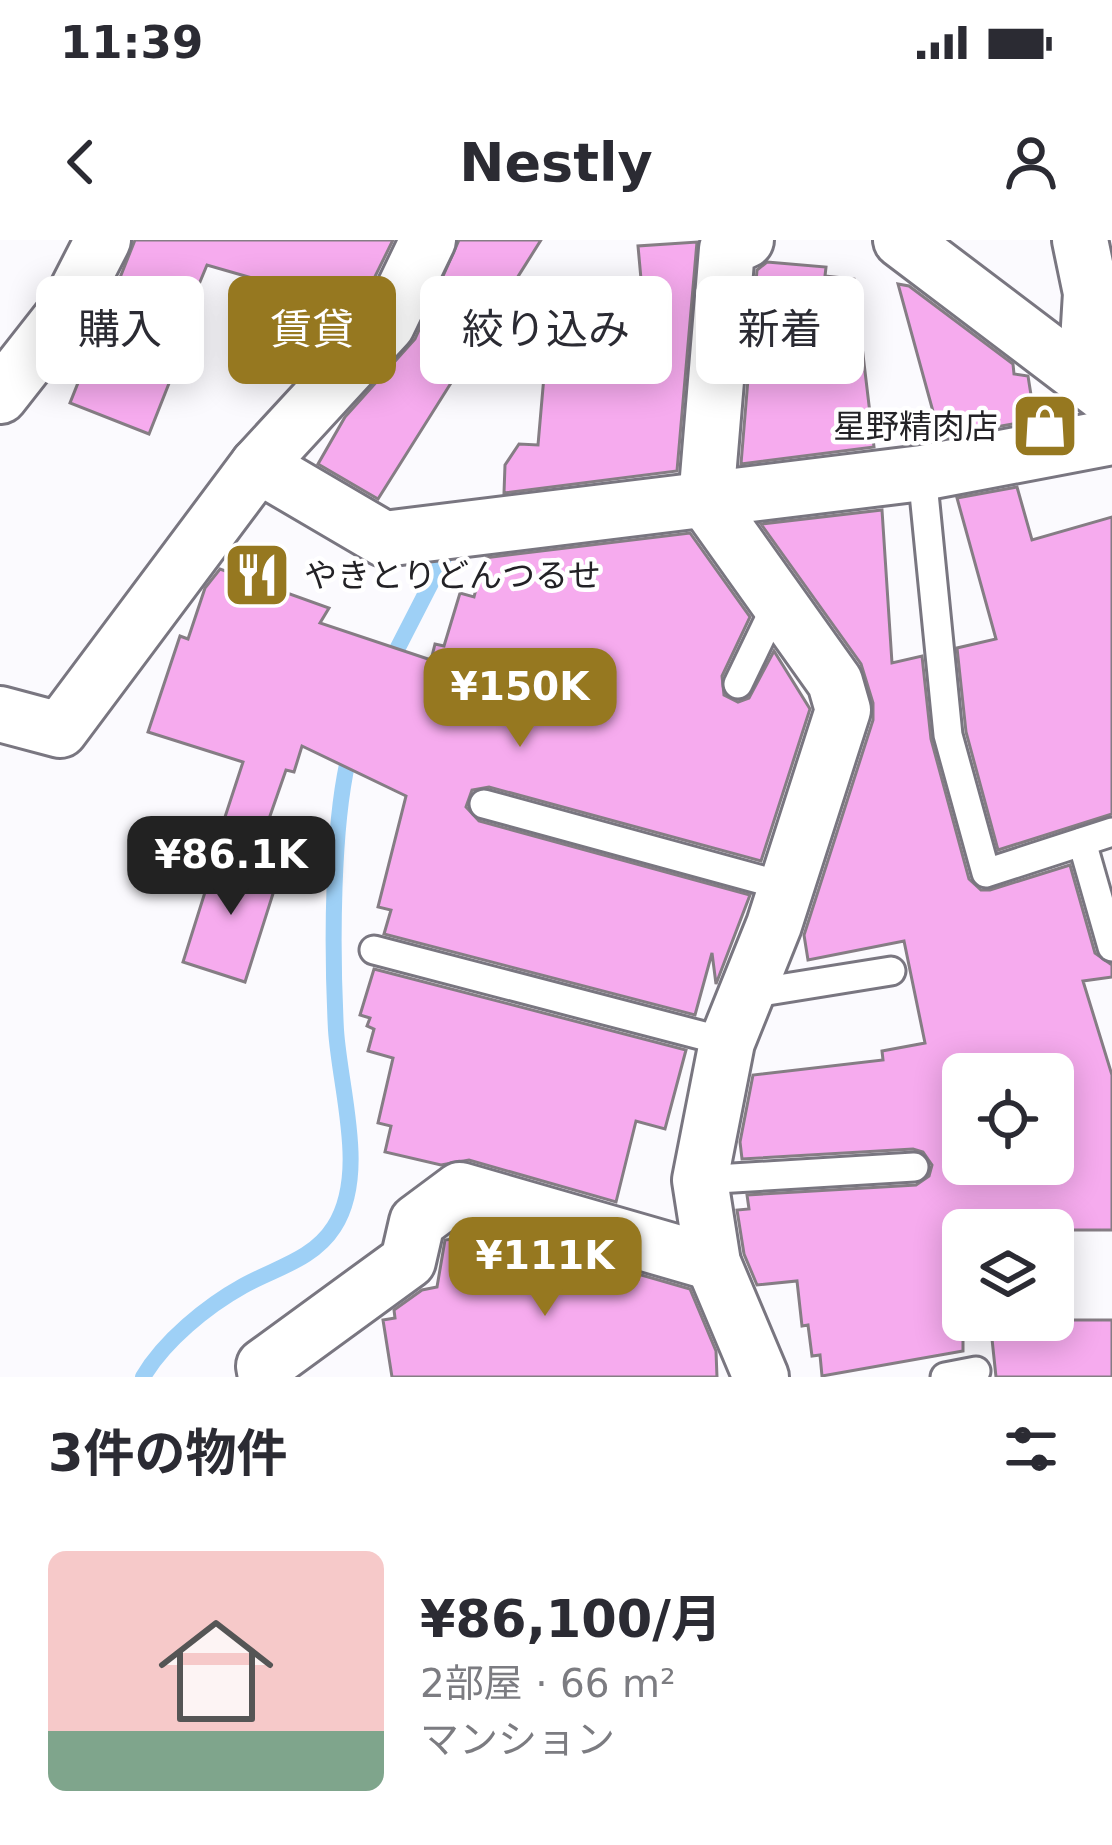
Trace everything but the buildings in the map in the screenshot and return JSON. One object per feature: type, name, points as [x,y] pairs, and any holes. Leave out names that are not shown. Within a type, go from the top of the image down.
[{"type":"street","points":[[0,396],[67,312],[104,240]]},
{"type":"street","points":[[0,713],[60,730],[258,465],[386,325],[428,240]]},
{"type":"street","points":[[746,240],[728,249],[706,501],[835,682],[842,710],[738,1018],[700,1180],[712,1263],[761,1377]]},
{"type":"street","points":[[901,240],[1099,388]]},
{"type":"street","points":[[1080,240],[1091,293],[1099,388]]},
{"type":"street","points":[[258,465],[384,539],[922,473],[1112,437]]},
{"type":"street","points":[[266,1377],[264,1366],[409,1261],[417,1222],[460,1190],[712,1263]]},
{"type":"lane","points":[[922,473],[948,736],[986,873],[1112,832]]},
{"type":"lane","points":[[739,684],[777,603]]},
{"type":"lane","points":[[484,803],[784,886]]},
{"type":"lane","points":[[1082,842],[1112,947]]},
{"type":"lane","points":[[374,950],[738,1018],[891,971]]},
{"type":"lane","points":[[700,1180],[914,1167]]},
{"type":"lane","points":[[944,1377],[976,1371]]},
{"type":"waterway","points":[[389,665],[448,550]]},
{"type":"waterway","points":[[143,1377],[162,1350],[201,1314],[315,1248],[334,1227],[344,1206],[351,1157],[336,1030],[334,926],[336,849],[351,748]]},
{"type":"place","name":"星野精肉店","points":[[1045,426]]},
{"type":"place","name":"やきとりどんつるせ","points":[[257,575]]}]
